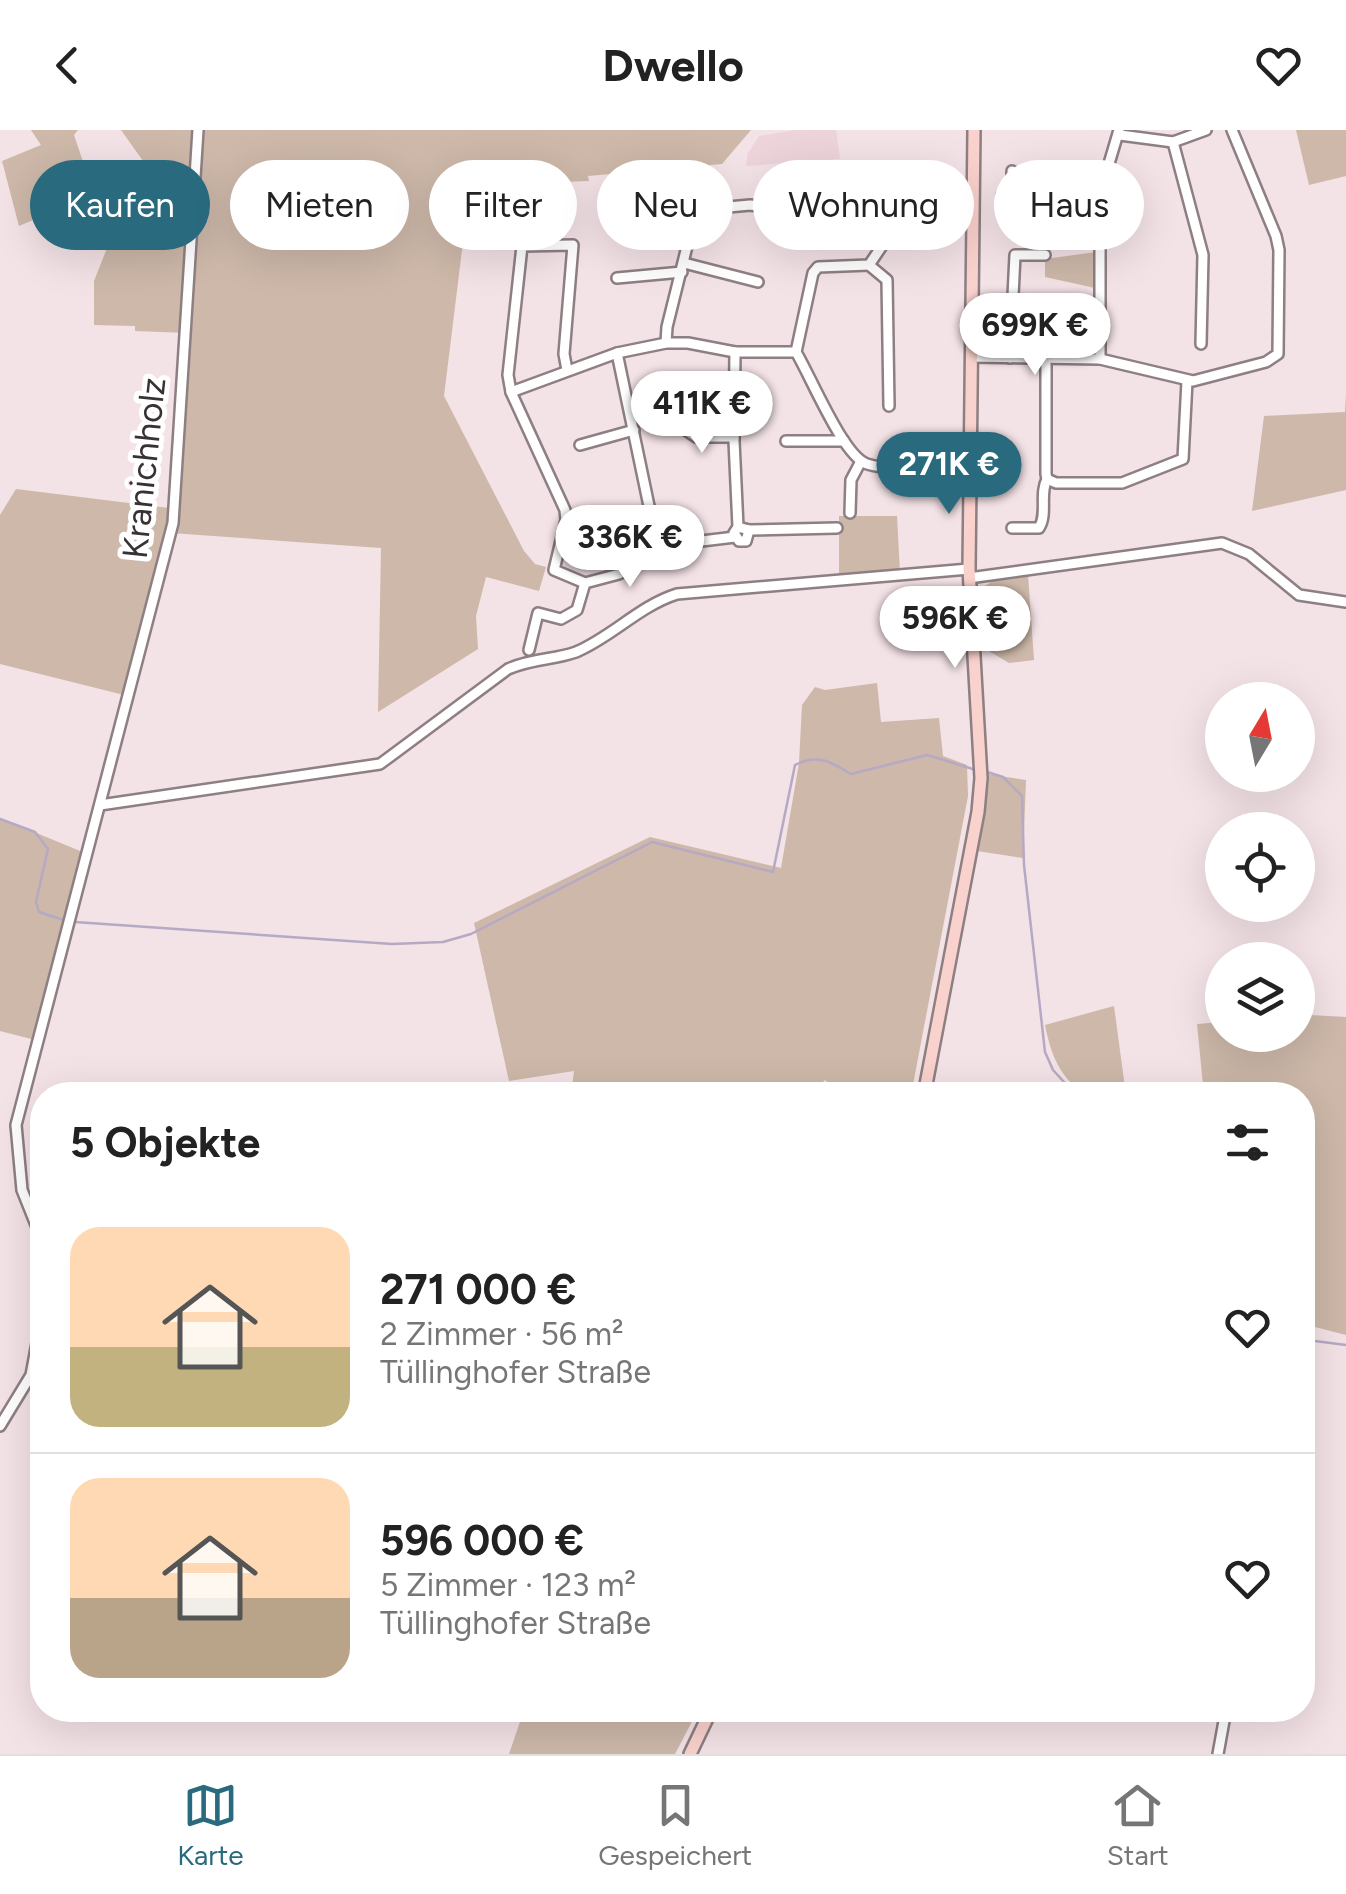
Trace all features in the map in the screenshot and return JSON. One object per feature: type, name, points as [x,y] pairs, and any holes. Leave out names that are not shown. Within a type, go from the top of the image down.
[{"type":"main road","points":[[974,130],[974,160]]},
{"type":"main road","points":[[926,1082],[978,812],[981,778],[969,573],[972,250]]},
{"type":"main road","points":[[690,1754],[705,1722]]},
{"type":"street","name":"Kranichholz","points":[[30,1210],[22,1190],[16,1124],[172,522],[198,130]]},
{"type":"street","points":[[1111,160],[1120,132],[1173,142],[1206,130]]},
{"type":"street","points":[[970,357],[1100,359],[1188,381],[1266,362],[1278,354],[1279,250],[1232,130]]},
{"type":"street","points":[[1173,142],[1203,254],[1201,344]]},
{"type":"street","points":[[567,370],[564,354],[573,245],[522,246],[508,376],[511,392],[565,510],[554,570],[585,583],[619,574],[660,546],[736,532]]},
{"type":"street","points":[[666,343],[687,250]]},
{"type":"street","points":[[869,264],[879,250]]},
{"type":"street","points":[[1100,250],[1100,359]]},
{"type":"street","points":[[1010,358],[1014,255],[1045,255]]},
{"type":"street","points":[[888,406],[887,280],[869,264],[818,267],[813,273],[796,352],[844,441],[861,461],[877,466],[970,465]]},
{"type":"street","points":[[617,278],[683,268],[758,282]]},
{"type":"street","points":[[511,392],[617,353],[666,343],[736,352],[796,352]]},
{"type":"street","points":[[736,352],[734,438],[739,541],[746,540],[749,530],[838,528]]},
{"type":"street","points":[[617,353],[649,506],[636,561]]},
{"type":"street","points":[[1012,528],[1039,528],[1043,523],[1043,486],[1047,478],[1046,358]]},
{"type":"street","points":[[1047,478],[1056,484],[1122,483],[1184,459],[1188,381]]},
{"type":"street","points":[[684,429],[696,437],[734,438]]},
{"type":"street","points":[[580,445],[634,430]]},
{"type":"street","points":[[786,441],[844,441]]},
{"type":"street","points":[[850,514],[851,480],[861,461]]},
{"type":"street","points":[[642,536],[660,546]]},
{"type":"street","points":[[100,805],[380,764],[508,669],[529,660],[572,654],[654,603],[677,594],[969,573],[1222,543],[1249,554],[1299,595],[1346,602]]},
{"type":"street","points":[[530,650],[538,613],[561,619],[577,610],[585,583]]},
{"type":"street","points":[[0,1426],[30,1378]]},
{"type":"street","points":[[1218,1754],[1224,1722]]},
{"type":"shaded area","points":[[31,130],[78,130],[74,135],[82,160],[30,160],[30,221],[19,226],[2,161],[41,145]]},
{"type":"shaded area","points":[[121,130],[751,130],[725,160],[597,160],[597,175],[588,176],[589,181],[577,181],[577,160],[429,160],[429,250],[462,250],[444,396],[524,551],[535,564],[546,567],[539,591],[486,577],[476,616],[478,649],[378,712],[381,548],[171,533],[187,333],[94,325],[94,281],[106,250],[210,250],[210,160],[142,160]]},
{"type":"shaded area","points":[[795,130],[836,130],[840,159],[753,160],[753,165],[746,166],[748,153],[759,136]]},
{"type":"shaded area","points":[[1296,130],[1346,130],[1346,176],[1309,185]]},
{"type":"shaded area","points":[[1096,252],[1095,288],[1045,277],[1045,259]]},
{"type":"shaded area","points":[[1346,395],[1346,490],[1252,511],[1264,416],[1345,412]]},
{"type":"shaded area","points":[[16,489],[169,508],[162,564],[128,696],[0,664],[0,515]]},
{"type":"shaded area","points":[[839,516],[897,516],[900,573],[839,578]]},
{"type":"shaded area","points":[[1028,574],[1034,660],[1009,663],[979,645],[974,594],[995,579]]},
{"type":"shaded area","points":[[877,683],[881,722],[939,718],[943,756],[967,765],[968,796],[913,1082],[573,1082],[574,1071],[509,1081],[474,923],[650,837],[781,868],[799,763],[802,705],[815,687],[825,690]]},
{"type":"shaded area","points":[[987,774],[1026,780],[1023,858],[977,851]]},
{"type":"shaded area","points":[[0,818],[85,853],[35,1040],[0,1031]]},
{"type":"shaded area","points":[[1114,1006],[1124,1082],[1071,1082],[1058,1064],[1045,1025]]},
{"type":"shaded area","points":[[1315,1015],[1346,1017],[1346,1335],[1315,1327],[1315,1082],[1203,1082],[1197,1024],[1205,1023],[1205,1052],[1315,1052]]},
{"type":"shaded area","points":[[520,1722],[692,1722],[675,1754],[509,1754]]},
{"type":"waterway","points":[[75,922],[392,944],[443,942],[471,934],[652,842],[773,872],[795,765],[803,761],[824,760],[851,774],[927,755],[976,770]]},
{"type":"waterway","points":[[984,771],[1003,777],[1022,796],[1024,865],[1045,1052],[1064,1082]]},
{"type":"waterway","points":[[0,819],[35,832],[48,849],[36,902],[39,912],[67,921]]},
{"type":"waterway","points":[[1315,1341],[1346,1345]]}]
